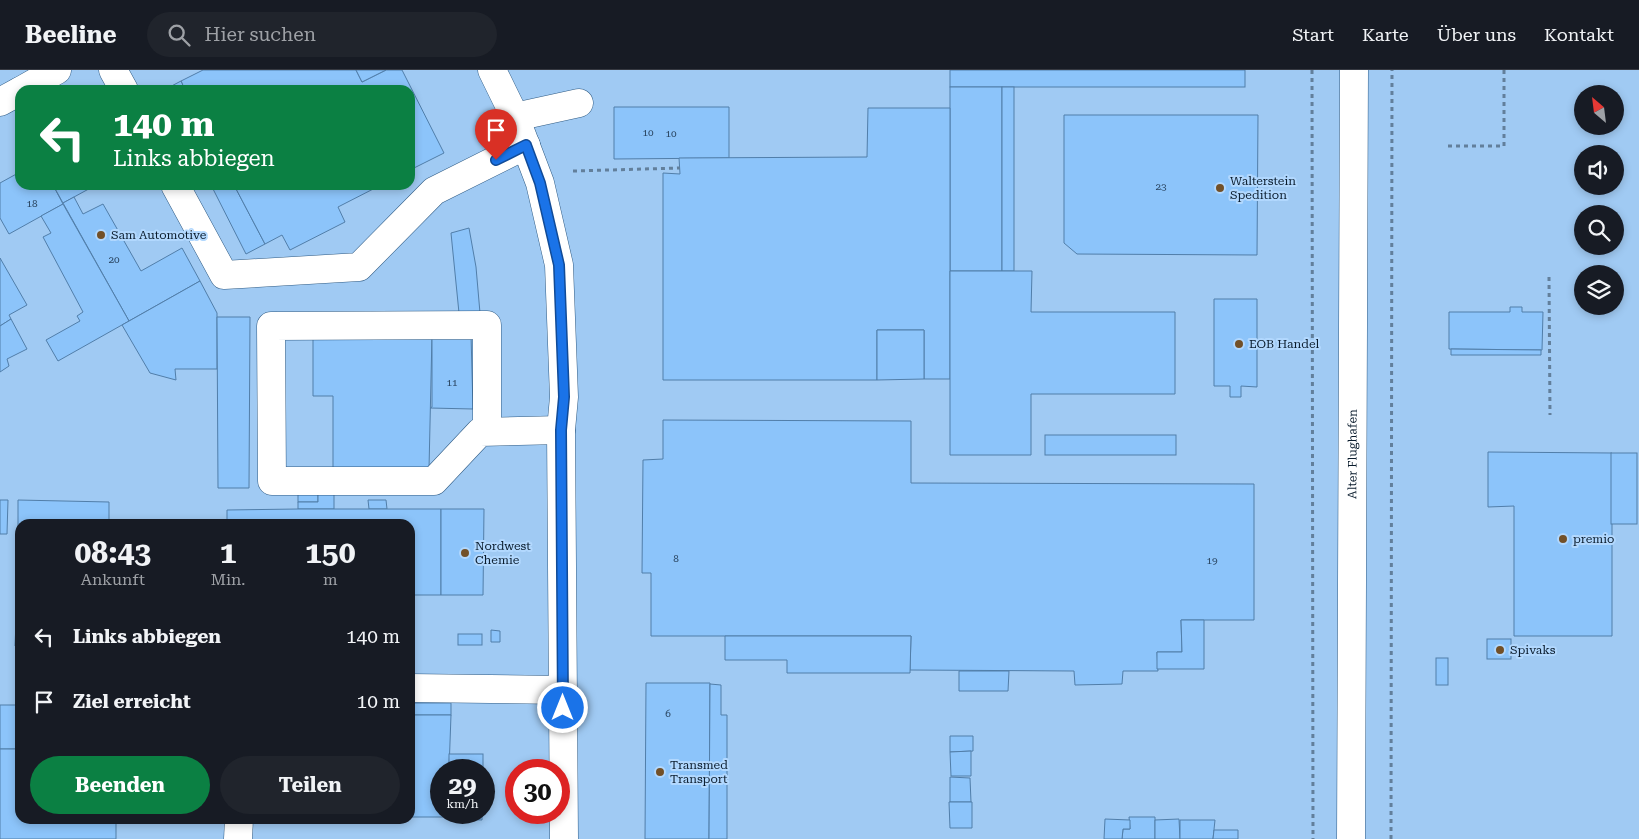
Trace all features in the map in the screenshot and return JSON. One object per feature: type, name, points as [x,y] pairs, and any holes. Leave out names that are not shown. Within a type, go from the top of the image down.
[{"type":"street","points":[[30,85],[56,70]]},
{"type":"street","points":[[113,70],[121,85]]},
{"type":"street","points":[[492,70],[515,117],[540,183],[559,265],[564,397],[561,430],[564,839]]},
{"type":"street","name":"Alter Flughafen","points":[[1351,839],[1354,70]]},
{"type":"street","points":[[0,102],[15,93]]},
{"type":"street","points":[[515,117],[579,103]]},
{"type":"street","points":[[178,190],[224,275],[359,268],[434,191],[526,145]]},
{"type":"street","points":[[487,432],[487,325],[271,326],[272,481],[434,481],[480,432],[487,432],[561,430]]},
{"type":"street","points":[[415,688],[563,690]]},
{"type":"street","points":[[238,839],[239,824]]},
{"type":"path","points":[[1312,70],[1313,839]]},
{"type":"path","points":[[1392,70],[1392,839]]},
{"type":"path","points":[[1448,146],[1504,146],[1504,70]]},
{"type":"path","points":[[573,171],[680,168]]},
{"type":"path","points":[[1549,278],[1550,415]]},
{"type":"shaded area","points":[[0,70],[1639,70],[1639,839],[0,839]]},
{"type":"building","points":[[203,70],[356,70],[362,82],[386,70],[402,70],[410,85],[183,85],[181,81]]},
{"type":"building","points":[[356,70],[386,70],[362,82]]},
{"type":"building","points":[[950,70],[1245,70],[1245,87],[950,87]]},
{"type":"building","points":[[181,81],[183,85],[173,85]]},
{"type":"building","points":[[950,87],[1002,87],[1002,271],[950,271]]},
{"type":"building","points":[[1002,87],[1014,87],[1014,271],[1002,271]]},
{"type":"building","points":[[415,96],[444,153],[415,168]]},
{"type":"building","points":[[614,107],[729,107],[729,158],[614,159]]},
{"type":"building","points":[[868,108],[950,108],[950,379],[924,379],[924,330],[877,330],[877,380],[663,380],[663,173],[680,174],[679,158],[867,157]]},
{"type":"building","points":[[1064,115],[1258,115],[1257,255],[1077,254],[1064,243]]},
{"type":"building","points":[[15,175],[15,190],[56,190],[63,204],[9,234],[0,218],[0,183]]},
{"type":"building","points":[[56,190],[87,190],[63,203]]},
{"type":"building","points":[[214,190],[237,190],[265,244],[246,254]]},
{"type":"building","points":[[237,190],[371,190],[338,207],[345,222],[290,250],[282,235],[265,244]]},
{"type":"building","points":[[74,197],[83,214],[103,204],[141,271],[182,248],[200,281],[129,321],[63,203]]},
{"type":"building","points":[[63,204],[129,321],[58,361],[46,340],[80,321],[77,316],[83,312],[43,237],[51,233],[41,216]]},
{"type":"building","points":[[469,228],[476,267],[480,313],[459,313],[451,233]]},
{"type":"building","points":[[0,258],[27,305],[9,315],[11,319],[0,326]]},
{"type":"building","points":[[950,271],[1032,271],[1031,312],[1175,312],[1175,394],[1031,394],[1031,455],[950,455]]},
{"type":"building","points":[[200,281],[217,313],[217,369],[175,369],[176,380],[150,373],[122,325]]},
{"type":"building","points":[[1214,299],[1257,299],[1257,387],[1241,386],[1241,397],[1230,397],[1230,386],[1214,386]]},
{"type":"building","points":[[1510,307],[1522,307],[1522,312],[1543,312],[1542,350],[1449,349],[1449,312],[1510,312]]},
{"type":"building","points":[[217,317],[250,317],[249,488],[218,488]]},
{"type":"building","points":[[11,319],[27,349],[7,359],[9,366],[0,372],[0,326]]},
{"type":"building","points":[[877,330],[924,330],[924,379],[877,380]]},
{"type":"building","points":[[313,334],[432,334],[429,469],[333,469],[333,396],[313,396]]},
{"type":"building","points":[[432,334],[471,334],[473,409],[430,408],[432,407]]},
{"type":"building","points":[[1451,349],[1541,350],[1541,355],[1451,355]]},
{"type":"building","points":[[663,420],[911,421],[911,483],[1254,484],[1254,620],[1181,620],[1182,652],[1157,652],[1158,671],[1123,671],[1122,684],[1075,685],[1074,671],[910,670],[911,636],[651,636],[651,573],[642,573],[643,460],[663,459]]},
{"type":"building","points":[[1045,435],[1176,435],[1176,455],[1045,455]]},
{"type":"building","name":"premio","points":[[1488,452],[1612,453],[1612,636],[1514,636],[1514,506],[1488,507]]},
{"type":"building","points":[[1611,453],[1637,453],[1637,524],[1611,524]]},
{"type":"building","points":[[298,490],[318,490],[318,502],[298,502]]},
{"type":"building","points":[[318,490],[334,490],[334,509],[298,509],[298,502],[318,502]]},
{"type":"building","points":[[0,500],[8,500],[7,534],[0,534]]},
{"type":"building","points":[[18,500],[109,502],[109,519],[18,519]]},
{"type":"building","points":[[368,500],[386,500],[387,509],[369,509]]},
{"type":"building","points":[[441,509],[441,595],[415,595],[415,519],[227,519],[227,510]]},
{"type":"building","points":[[441,509],[484,509],[483,595],[441,595]]},
{"type":"building","points":[[1181,620],[1204,620],[1204,669],[1157,669],[1157,652],[1182,652]]},
{"type":"building","points":[[491,630],[500,631],[500,642],[491,642]]},
{"type":"building","points":[[458,634],[482,634],[482,645],[458,645]]},
{"type":"building","points":[[725,636],[911,636],[910,673],[787,673],[787,660],[725,660]]},
{"type":"building","points":[[1487,639],[1511,639],[1511,659],[1487,659]]},
{"type":"building","points":[[1436,658],[1448,658],[1448,685],[1436,685]]},
{"type":"building","points":[[959,671],[1009,671],[1008,691],[959,691]]},
{"type":"building","points":[[646,683],[710,683],[709,839],[645,839]]},
{"type":"building","points":[[710,684],[721,685],[721,715],[727,715],[727,839],[709,839]]},
{"type":"building","points":[[415,703],[451,703],[451,715],[415,715]]},
{"type":"building","points":[[0,705],[15,705],[15,749],[0,749]]},
{"type":"building","points":[[415,715],[451,715],[449,759],[430,759],[430,817],[415,817]]},
{"type":"building","points":[[950,736],[973,736],[973,751],[950,752]]},
{"type":"building","points":[[0,749],[15,749],[15,824],[116,824],[116,839],[0,839]]},
{"type":"building","points":[[971,751],[971,776],[951,776],[950,752]]},
{"type":"building","points":[[449,754],[483,754],[483,759],[449,759]]},
{"type":"building","points":[[950,777],[970,778],[971,802],[950,802]]},
{"type":"building","points":[[949,802],[972,802],[972,828],[950,828]]},
{"type":"building","points":[[1129,817],[1155,817],[1155,839],[1122,839],[1123,829],[1130,829]]},
{"type":"building","points":[[1105,819],[1130,820],[1130,829],[1123,829],[1122,839],[1104,839]]},
{"type":"building","points":[[1179,819],[1180,839],[1155,839],[1155,820]]},
{"type":"building","points":[[1180,820],[1215,820],[1213,839],[1180,839]]},
{"type":"building","points":[[1214,830],[1238,830],[1238,839],[1213,839]]},
{"type":"place","name":"Walterstein Spedition","points":[[1220,188]]},
{"type":"place","name":"Sam Automotive","points":[[101,235]]},
{"type":"place","name":"EOB Handel","points":[[1239,344]]},
{"type":"place","name":"premio","points":[[1563,539]]},
{"type":"place","name":"Nordwest Chemie","points":[[465,553]]},
{"type":"place","name":"Spivaks","points":[[1500,650]]},
{"type":"place","name":"Transmed Transport","points":[[660,772]]},
{"type":"route","points":[[496,160],[526,145],[540,183],[559,265],[564,397],[561,430],[563,708]]}]
